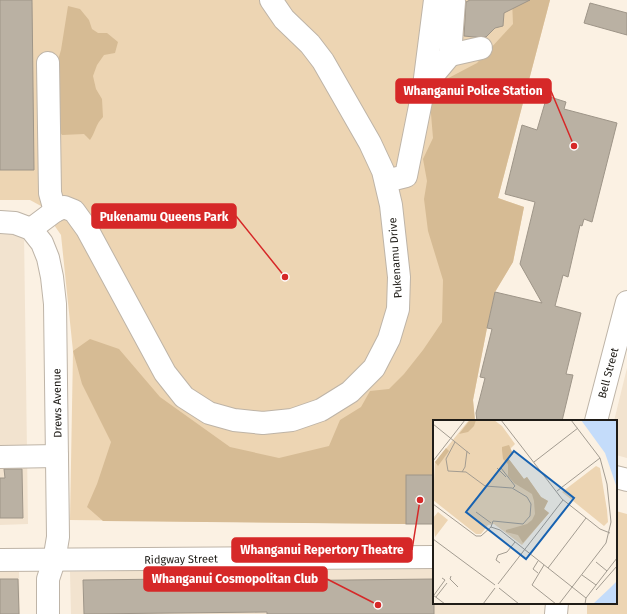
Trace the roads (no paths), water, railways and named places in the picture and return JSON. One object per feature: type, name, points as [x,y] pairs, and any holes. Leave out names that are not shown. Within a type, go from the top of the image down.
[{"type":"street","name":"Pukenamu Drive","points":[[55,211],[64,207],[74,212],[87,229],[165,373],[184,397],[209,413],[234,420],[264,424],[292,420],[321,410],[350,392],[374,368],[389,339],[398,309],[399,277],[391,205],[383,170],[370,143],[329,71],[310,44],[284,19],[271,0]]},
{"type":"street","points":[[444,1],[450,55]]},
{"type":"street","points":[[386,181],[406,176],[424,86],[444,1]]},
{"type":"street","points":[[424,86],[450,55],[481,48]]},
{"type":"street","points":[[0,222],[15,223],[31,229],[55,211],[50,193],[48,63]]},
{"type":"street","name":"Drews Avenue","points":[[31,229],[42,243],[48,258],[55,304],[58,537],[54,561],[48,579],[48,614]]},
{"type":"street","name":"Bell Street","points":[[596,420],[627,302]]},
{"type":"street","points":[[0,457],[57,456]]},
{"type":"street","points":[[617,478],[627,480]]},
{"type":"street","name":"Ridgway Street","points":[[0,560],[54,561],[433,557]]},
{"type":"street","points":[[556,614],[557,604]]},
{"type":"place","name":"Whanganui Police Station","points":[[574,146]]},
{"type":"place","name":"Pukenamu Queens Park","points":[[285,277]]},
{"type":"place","name":"Whanganui Repertory Theatre","points":[[420,500]]},
{"type":"place","name":"Whanganui Cosmopolitan Club","points":[[378,605]]}]
